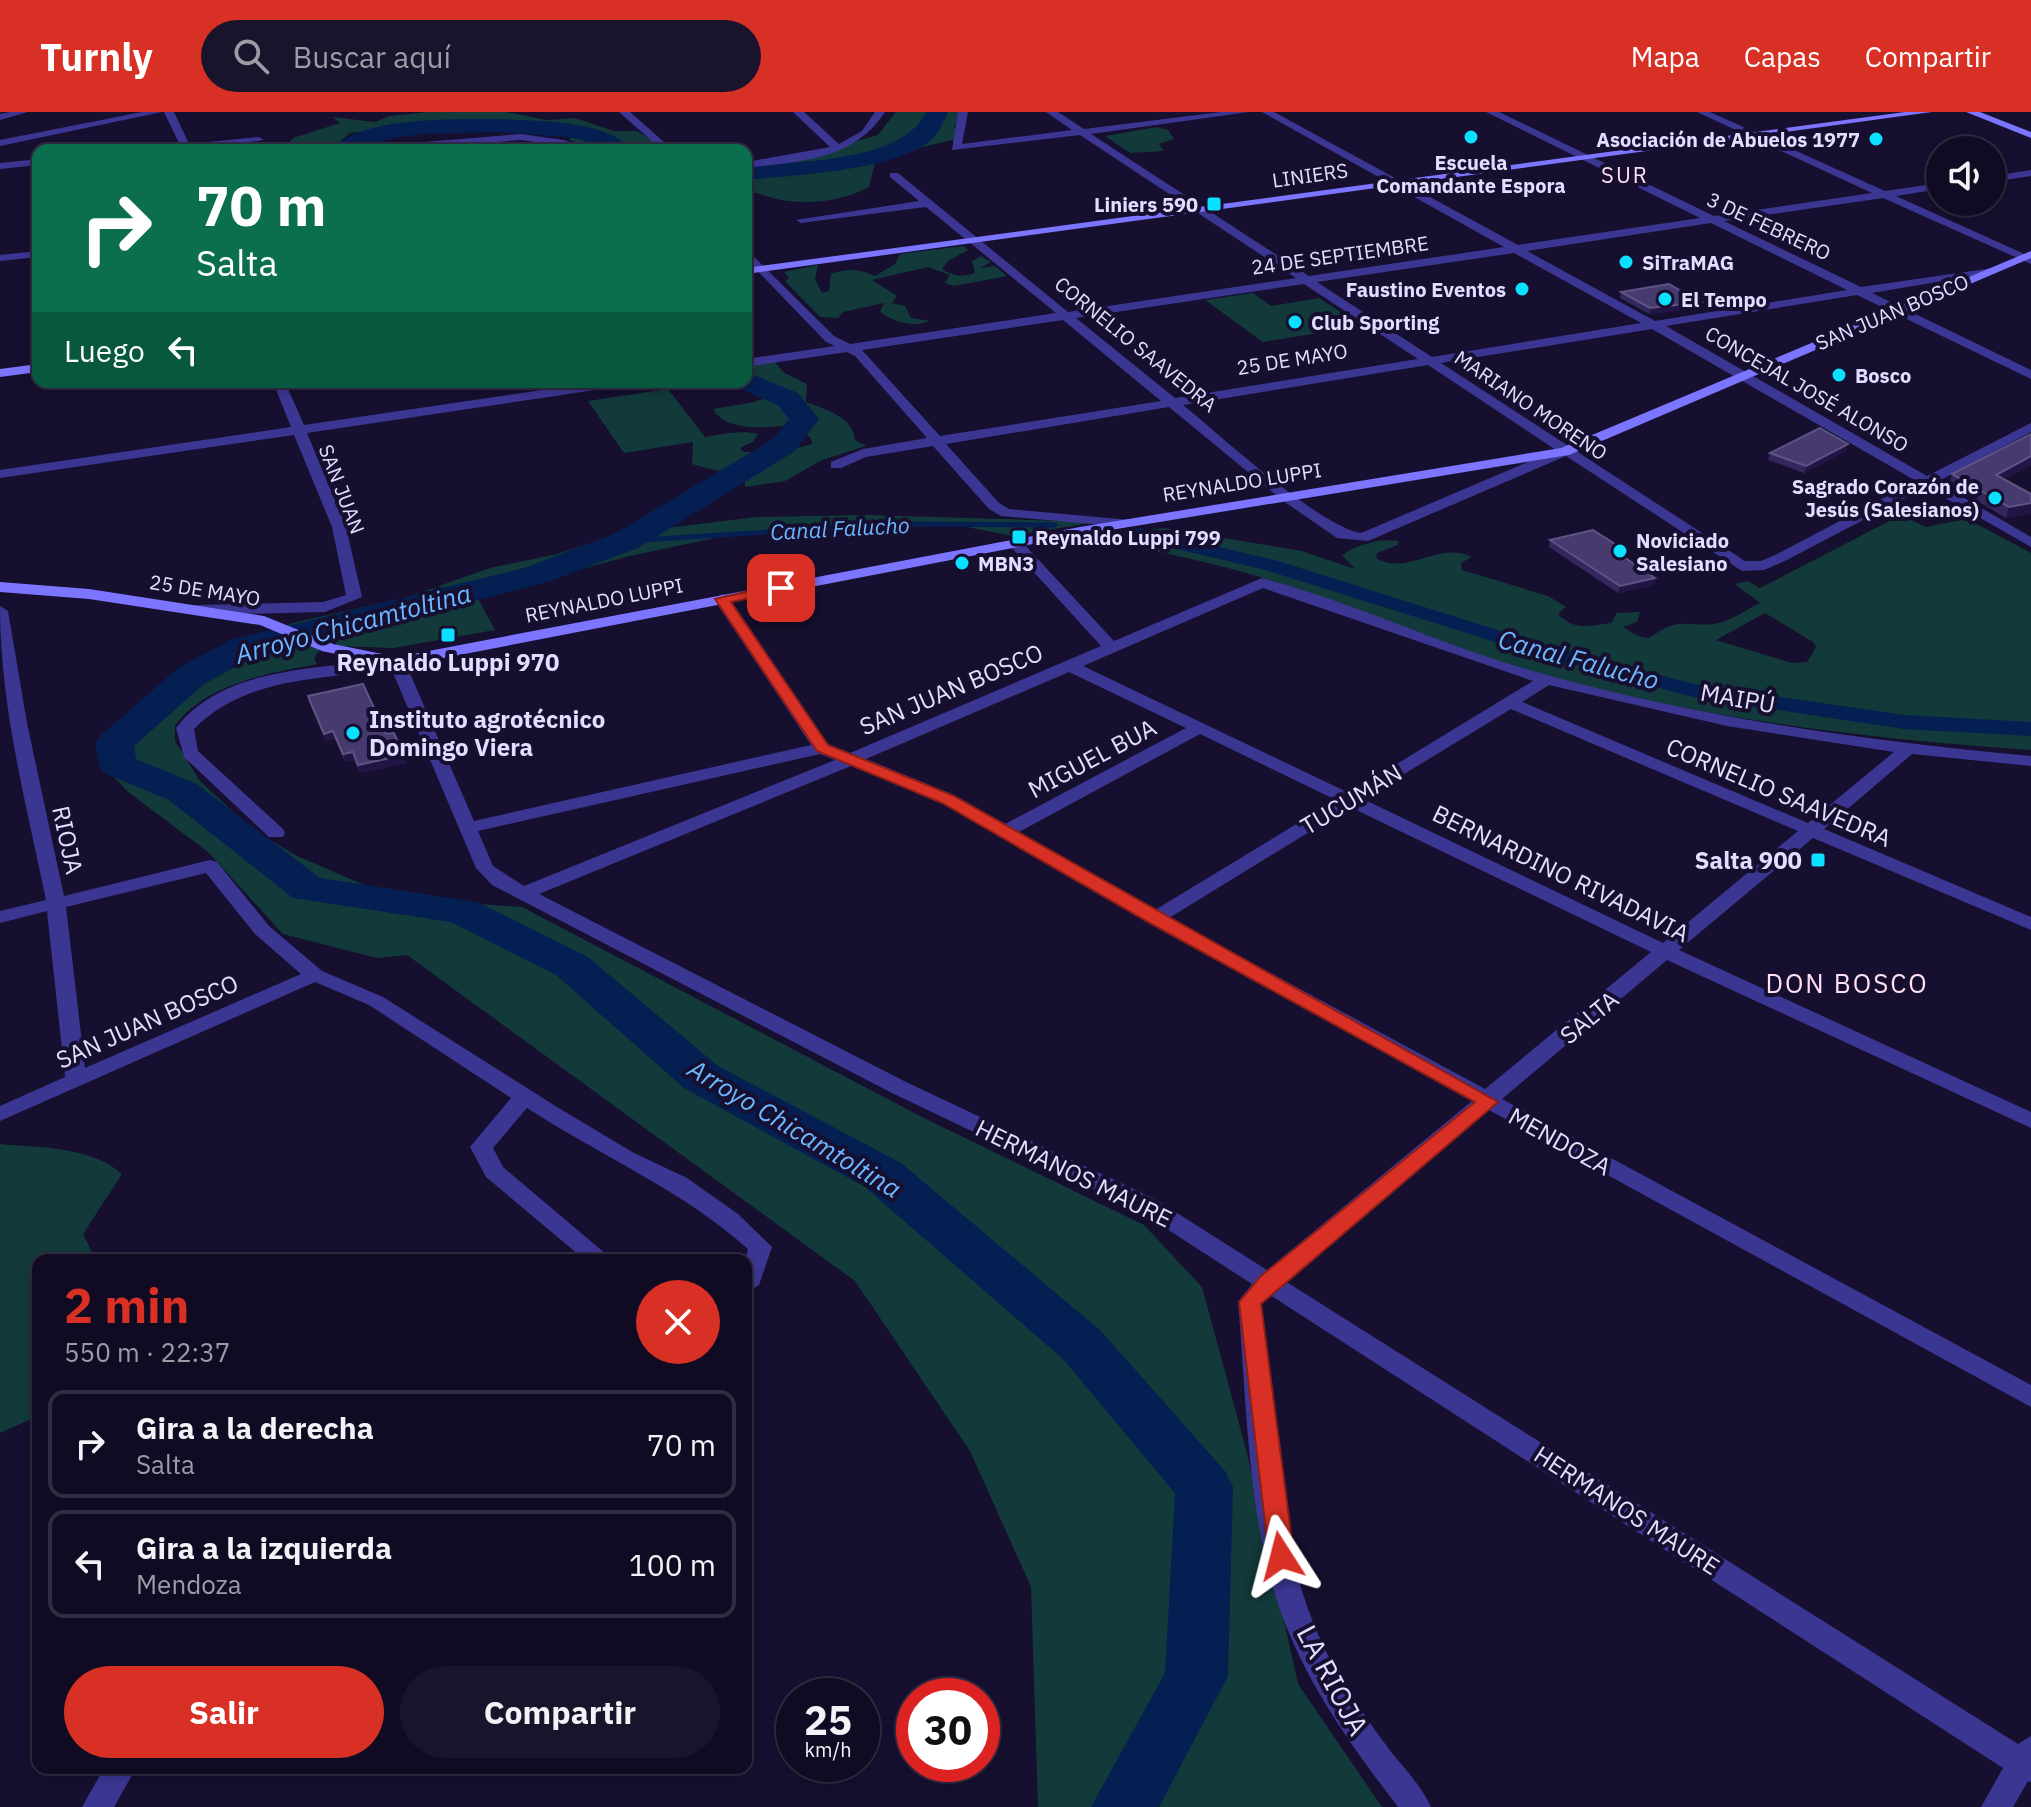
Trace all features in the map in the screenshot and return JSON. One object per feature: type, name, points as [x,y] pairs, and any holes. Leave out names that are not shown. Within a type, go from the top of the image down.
[{"type":"street","points":[[0,117],[23,112]]},
{"type":"street","points":[[0,143],[157,112]]},
{"type":"street","points":[[169,112],[184,144]]},
{"type":"street","points":[[624,112],[661,144]]},
{"type":"street","points":[[798,112],[835,146]]},
{"type":"street","points":[[752,164],[779,161],[835,146],[864,133],[880,112]]},
{"type":"street","points":[[963,112],[956,148],[1244,112]]},
{"type":"street","name":"MARIANO MORENO","points":[[1051,112],[1733,562],[1750,567],[1780,558],[1928,481]]},
{"type":"street","name":"CONCEJAL JOSÉ ALONSO","points":[[1267,112],[1745,375],[2031,543]]},
{"type":"street","name":"3 DE FEBRERO","points":[[1491,112],[2031,375]]},
{"type":"street","points":[[1702,112],[2028,257]]},
{"type":"street","name":"LINIERS","points":[[752,270],[1927,112]]},
{"type":"street","points":[[1971,112],[2031,135]]},
{"type":"street","points":[[0,133],[16,139]]},
{"type":"street","points":[[462,144],[525,137],[567,144]]},
{"type":"street","points":[[227,144],[259,140]]},
{"type":"street","points":[[0,166],[32,163]]},
{"type":"street","points":[[2006,177],[2031,173]]},
{"type":"street","name":"CORNELIO SAAVEDRA","points":[[894,175],[1287,497],[1342,535],[1355,539]]},
{"type":"street","name":"24 DE SEPTIEMBRE","points":[[752,362],[1926,188]]},
{"type":"street","points":[[801,220],[929,203]]},
{"type":"street","points":[[0,258],[32,255]]},
{"type":"street","name":"SAN JUAN BOSCO","points":[[1355,539],[1594,442],[1897,309],[2028,257]]},
{"type":"street","points":[[752,258],[830,339],[854,348],[994,506],[1006,513],[1126,523]]},
{"type":"street","name":"25 DE MAYO","points":[[836,465],[863,453],[1170,401],[1996,269]]},
{"type":"street","points":[[0,373],[32,369]]},
{"type":"street","name":"SAN JUAN","points":[[196,610],[321,608],[345,603],[354,597],[339,527],[281,388]]},
{"type":"street","points":[[0,474],[547,388]]},
{"type":"street","points":[[1928,481],[2031,427]]},
{"type":"street","name":"REYNALDO LUPPI","points":[[276,833],[190,753],[185,728],[196,714],[237,690],[299,675],[370,669],[1126,523],[1564,452]]},
{"type":"street","points":[[1016,544],[1111,647]]},
{"type":"street","name":"SAN JUAN BOSCO","points":[[524,893],[847,761],[1262,583]]},
{"type":"street","name":"MAIPÚ","points":[[1262,583],[1546,680],[1690,714],[1906,751],[2031,761]]},
{"type":"street","name":"25 DE MAYO","points":[[0,587],[89,594],[276,625],[328,648],[397,662]]},
{"type":"street","name":"MENDOZA","points":[[722,599],[822,748],[847,761],[948,799],[1155,918],[1488,1102],[2031,1397]]},
{"type":"street","name":"RIOJA","points":[[0,611],[9,725],[56,903],[76,1081]]},
{"type":"street","name":"HERMANOS MAURE","points":[[397,662],[485,868],[499,881],[898,1087],[1147,1205],[2028,1760]]},
{"type":"street","name":"BERNARDINO RIVADAVIA","points":[[1071,666],[1666,952],[2031,1121]]},
{"type":"street","name":"TUCUMÁN","points":[[1155,918],[1546,680]]},
{"type":"street","name":"CORNELIO SAAVEDRA","points":[[1509,702],[1806,832],[2031,924]]},
{"type":"street","name":"MIGUEL BUA","points":[[1007,831],[1199,728]]},
{"type":"street","points":[[467,828],[822,748]]},
{"type":"street","name":"SALTA","points":[[1269,1281],[1488,1102],[1906,751]]},
{"type":"street","points":[[0,917],[210,866],[262,930],[315,975],[376,1001],[626,1158],[679,1184],[760,1247],[752,1275]]},
{"type":"street","name":"SAN JUAN BOSCO","points":[[0,1114],[315,975]]},
{"type":"street","points":[[525,1096],[481,1147],[494,1172],[594,1254]]},
{"type":"street","name":"LA RIOJA","points":[[1220,1251],[1239,1278],[1250,1302],[1273,1503],[1286,1583],[1309,1644],[1359,1734],[1416,1807]]},
{"type":"street","points":[[1250,1302],[1269,1281]]},
{"type":"street","points":[[1996,1807],[2028,1760]]},
{"type":"street","points":[[97,1807],[117,1774]]},
{"type":"green space","points":[[427,112],[507,112],[547,120],[575,118],[614,131],[637,131],[658,144],[580,144],[569,140],[574,130],[489,123],[350,133],[337,144],[288,144],[293,138],[340,123],[332,117],[375,122],[390,116]]},
{"type":"green space","points":[[896,112],[964,112],[954,126],[961,138],[876,158],[869,187],[860,191],[840,198],[799,202],[752,192],[752,166],[785,161],[878,135]]},
{"type":"green space","points":[[1157,127],[1168,130],[1174,139],[1159,144],[1164,151],[1130,153],[1105,136]]},
{"type":"green space","points":[[964,246],[968,250],[948,261],[942,269],[958,276],[975,273],[972,261],[981,256],[991,262],[980,268],[995,266],[1007,276],[954,286],[945,283],[950,275],[928,267],[872,280],[897,296],[892,303],[905,306],[911,318],[930,321],[923,323],[910,324],[892,319],[880,312],[884,303],[843,312],[838,318],[820,317],[785,281],[789,278],[784,272],[818,265],[815,279],[822,293],[829,291],[831,274],[837,272],[853,270],[875,276],[895,264],[900,254]]},
{"type":"green space","name":"Club Sporting","points":[[1253,293],[1271,306],[1319,298],[1362,326],[1263,342],[1205,300]]},
{"type":"green space","points":[[775,362],[783,372],[807,384],[806,402],[844,420],[855,440],[866,446],[822,460],[785,481],[745,487],[745,479],[692,464],[693,442],[624,453],[588,401],[668,389],[705,437],[738,432],[758,434],[753,442],[740,448],[743,452],[783,452],[812,444],[811,438],[795,424],[750,427],[719,417],[713,409],[754,402],[779,393],[752,377],[752,366]]},
{"type":"green space","points":[[868,515],[1096,522],[1012,536],[957,525],[724,536],[630,556],[477,597],[495,630],[393,648],[335,646],[337,641],[319,651],[314,658],[317,664],[259,676],[220,690],[203,700],[175,726],[175,741],[200,781],[253,830],[297,856],[395,898],[522,907],[922,1117],[1144,1225],[1202,1287],[1247,1453],[1298,1684],[1382,1807],[1038,1807],[1031,1587],[970,1451],[855,1281],[407,955],[377,958],[283,934],[208,852],[128,792],[100,762],[108,734],[132,711],[188,671],[292,623],[408,597],[490,568],[557,554],[618,534],[756,517]]},
{"type":"green space","points":[[1901,515],[1926,527],[1961,520],[1973,522],[2031,553],[2031,750],[1837,732],[1645,700],[1492,660],[1250,574],[1086,538],[1164,528],[1302,551],[1355,569],[1342,555],[1369,543],[1398,541],[1398,545],[1377,553],[1376,558],[1387,563],[1399,563],[1460,553],[1472,557],[1461,563],[1462,570],[1548,596],[1566,607],[1558,614],[1576,625],[1611,623],[1617,613],[1640,612],[1637,622],[1623,627],[1647,638],[1674,625],[1713,624],[1731,619],[1760,603],[1735,584],[1748,581],[1760,588]],"holes":[[[1765,613],[1813,642],[1816,647],[1807,662],[1792,663],[1716,640]]]},
{"type":"green space","points":[[0,1144],[80,1153],[122,1174],[83,1234],[93,1254],[32,1254],[32,1419],[0,1433]]},
{"type":"building","points":[[1669,284],[1701,302],[1650,308],[1621,292]]},
{"type":"building","points":[[1820,428],[1848,444],[1806,466],[1770,453]]},
{"type":"building","points":[[2031,434],[2031,456],[1996,475],[2031,494],[2031,503],[2009,507],[1952,474]]},
{"type":"building","points":[[1593,530],[1626,551],[1618,553],[1655,578],[1620,586],[1550,540]]},
{"type":"building","name":"Instituto agrotécnico Domingo Viera","points":[[363,684],[386,734],[394,733],[404,755],[358,765],[353,752],[343,754],[333,731],[324,734],[308,696]]},
{"type":"waterway","name":"Arroyo Chicamtoltina","points":[[752,172],[866,158],[890,151],[910,144],[924,134],[937,112]]},
{"type":"waterway","name":"Arroyo Chicamtoltina","points":[[353,144],[387,132],[460,126],[566,130],[587,134],[609,144]]},
{"type":"waterway","name":"Arroyo Chicamtoltina","points":[[752,384],[788,399],[804,419],[784,445],[670,517],[626,541],[536,575],[243,648],[191,676],[114,743],[118,765],[183,792],[308,889],[462,911],[572,966],[701,1077],[883,1175],[1082,1345],[1204,1487],[1196,1676],[1124,1807]]},
{"type":"waterway","name":"Canal Falucho","points":[[626,541],[893,524],[1055,525]]},
{"type":"waterway","name":"Canal Falucho","points":[[1138,534],[1271,565],[1525,645],[1693,690],[1904,722],[2031,729]]},
{"type":"place","name":"Escuela Comandante Espora","points":[[1471,137]]},
{"type":"place","name":"Asociación de Abuelos 1977","points":[[1876,139]]},
{"type":"place","name":"Liniers 590","points":[[1214,204]]},
{"type":"place","name":"SiTraMAG","points":[[1626,262]]},
{"type":"place","name":"Faustino Eventos","points":[[1522,289]]},
{"type":"place","name":"El Tempo","points":[[1665,299]]},
{"type":"place","name":"Club Sporting","points":[[1295,322]]},
{"type":"place","name":"Bosco","points":[[1839,375]]},
{"type":"place","name":"Sagrado Corazón de Jesús (Salesianos)","points":[[1995,498]]},
{"type":"place","name":"Reynaldo Luppi 799","points":[[1019,537]]},
{"type":"place","name":"Noviciado Salesiano","points":[[1620,551]]},
{"type":"place","name":"MBN3","points":[[962,563]]},
{"type":"place","name":"Reynaldo Luppi 970","points":[[448,635]]},
{"type":"place","name":"Instituto agrotécnico Domingo Viera","points":[[353,733]]},
{"type":"place","name":"Salta 900","points":[[1818,860]]},
{"type":"district","name":"SUR","points":[[1625,174]]},
{"type":"district","name":"DON BOSCO","points":[[1847,983]]},
{"type":"route","points":[[781,588],[722,599],[822,748],[847,761],[948,799],[1155,918],[1488,1102],[1269,1281],[1250,1302],[1281,1556]]}]
